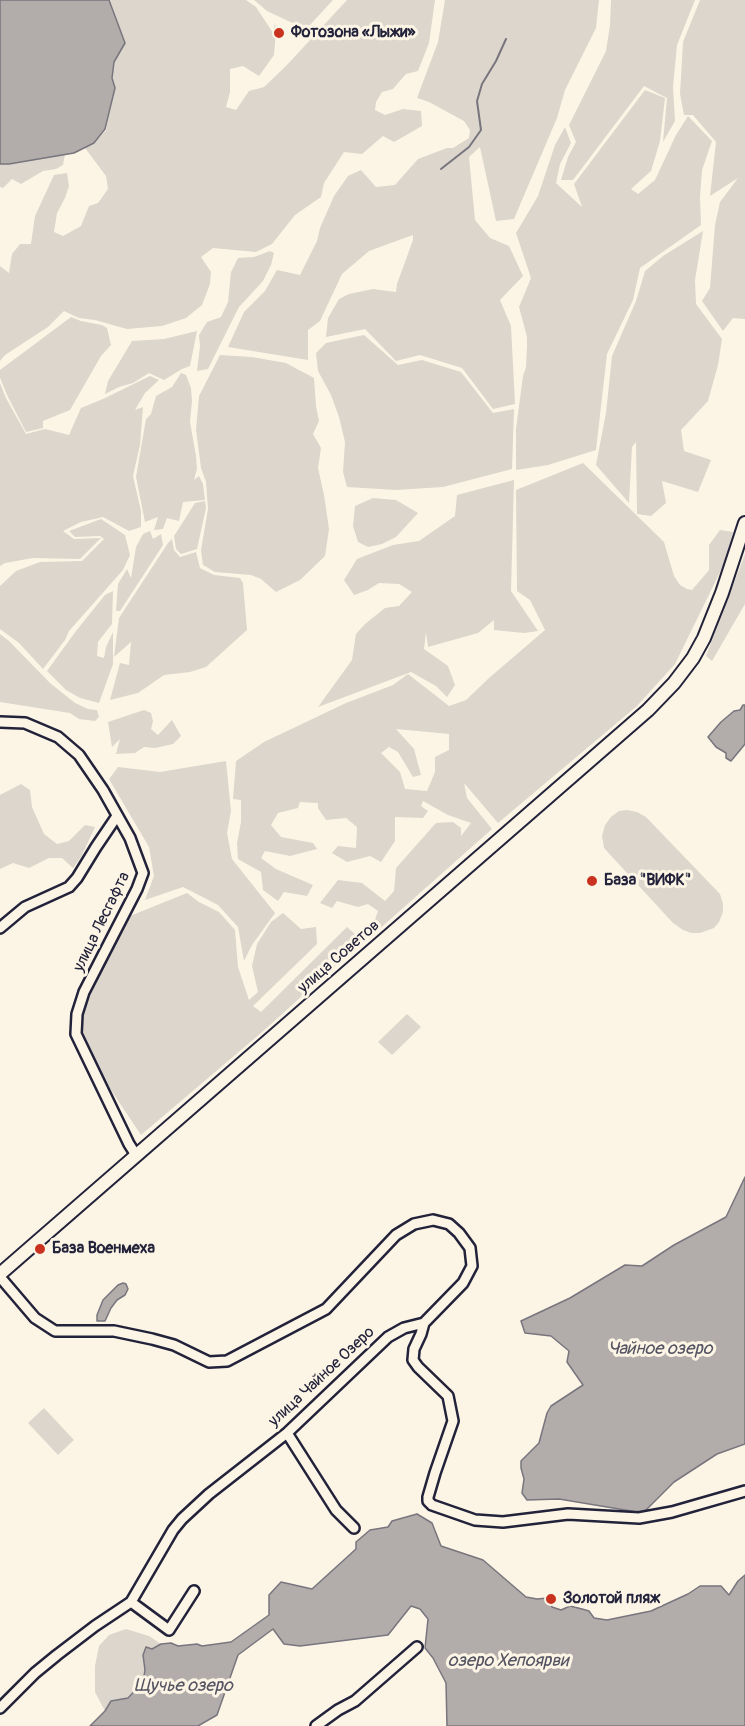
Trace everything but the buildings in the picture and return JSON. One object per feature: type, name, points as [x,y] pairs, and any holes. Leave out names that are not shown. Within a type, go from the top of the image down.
[{"type":"main road","name":"улица Советов","points":[[0,1276],[648,710],[674,683],[693,658],[714,615],[745,524]]},
{"type":"street","name":"улица Лесгафта","points":[[0,722],[25,723],[58,737],[79,755],[104,790],[130,838],[143,873],[84,992],[76,1014],[76,1034],[136,1155]]},
{"type":"street","points":[[0,928],[25,907],[69,886],[77,878],[117,816]]},
{"type":"street","points":[[0,1276],[35,1318],[55,1331],[124,1333],[174,1345],[210,1362],[227,1361],[326,1309],[396,1235],[414,1224],[433,1220],[449,1224],[470,1248],[472,1266],[463,1283],[424,1323],[414,1349],[413,1360],[448,1395],[453,1421],[428,1497],[432,1505],[475,1520],[503,1521],[568,1514],[639,1518],[672,1512],[745,1491]]},
{"type":"street","name":"улица Чайное Озеро","points":[[0,1708],[57,1654],[130,1602],[173,1530],[209,1494],[287,1433],[388,1336],[404,1328],[424,1323]]},
{"type":"street","points":[[287,1433],[336,1510],[354,1528]]},
{"type":"street","points":[[130,1602],[169,1630],[194,1591]]},
{"type":"street","points":[[316,1726],[355,1701],[417,1647]]},
{"type":"shaded area","points":[[110,0],[246,0],[256,7],[273,33],[275,23],[274,55],[259,76],[243,66],[230,69],[230,92],[226,107],[236,110],[249,91],[264,87],[347,0],[435,0],[429,43],[418,71],[406,74],[393,89],[382,92],[376,102],[375,110],[385,115],[403,109],[421,111],[422,126],[394,142],[383,136],[362,154],[344,152],[324,183],[321,197],[295,215],[272,244],[256,252],[213,248],[201,257],[211,272],[210,284],[202,305],[186,318],[162,326],[127,329],[79,318],[64,311],[48,327],[5,355],[0,361],[0,266],[9,273],[12,254],[20,244],[31,244],[35,216],[54,175],[67,173],[69,186],[57,213],[54,232],[63,236],[81,226],[89,206],[98,203],[108,189],[106,176],[85,148],[94,144],[106,130],[115,89],[112,78],[114,62],[125,43]]},
{"type":"shaded area","points":[[254,0],[333,0],[310,25],[299,26],[267,11]]},
{"type":"shaded area","points":[[445,0],[599,0],[596,28],[565,90],[557,118],[514,219],[496,221],[480,147],[469,157],[475,220],[490,238],[509,246],[523,276],[500,300],[511,326],[515,404],[493,409],[462,368],[420,355],[396,361],[365,329],[326,337],[328,318],[339,299],[349,294],[373,289],[396,292],[413,235],[369,251],[342,274],[320,321],[308,330],[308,360],[228,347],[244,312],[265,291],[277,270],[300,275],[317,241],[334,196],[348,176],[361,170],[376,187],[395,185],[418,159],[453,148],[469,138],[470,130],[464,121],[417,98],[438,42]]},
{"type":"shaded area","points":[[611,0],[695,0],[677,45],[673,87],[675,121],[663,142],[667,98],[644,86],[573,180],[561,180],[568,157],[576,142],[569,125],[606,51]]},
{"type":"shaded area","points":[[700,0],[745,0],[745,319],[733,318],[723,331],[702,301],[710,288],[715,225],[720,202],[738,178],[710,196],[716,142],[693,115],[684,115],[680,94],[683,42]]},
{"type":"shaded area","points":[[645,90],[665,98],[660,141],[651,171],[631,189],[638,194],[655,180],[676,135],[688,116],[712,141],[702,170],[701,225],[640,268],[633,300],[607,354],[596,450],[548,465],[516,470],[516,429],[527,346],[527,337],[519,307],[531,278],[516,233],[538,196],[555,145],[565,127],[571,143],[560,164],[556,183],[582,207],[574,184]]},
{"type":"shaded area","points":[[0,131],[35,159],[65,154],[63,165],[56,169],[43,171],[21,184],[12,179],[3,188],[0,187]]},
{"type":"shaded area","points":[[703,231],[695,280],[696,304],[722,339],[718,365],[708,401],[681,430],[684,451],[711,460],[698,492],[662,481],[666,503],[651,516],[637,514],[636,442],[632,447],[629,503],[596,465],[606,413],[612,356],[636,301],[645,271],[663,256]]},
{"type":"shaded area","points":[[270,251],[274,253],[263,281],[239,307],[208,369],[197,371],[199,335],[207,322],[221,317],[228,302],[231,272],[238,258],[254,257]]},
{"type":"shaded area","points":[[71,317],[107,328],[111,345],[101,356],[70,410],[43,421],[43,428],[26,432],[0,378],[0,370]]},
{"type":"shaded area","points":[[197,331],[190,366],[164,380],[149,373],[133,383],[105,394],[108,381],[132,341],[164,339]]},
{"type":"shaded area","points":[[364,335],[398,365],[422,360],[461,372],[493,413],[514,409],[512,469],[443,487],[396,490],[347,487],[343,472],[345,442],[331,395],[318,371],[316,353],[326,343]]},
{"type":"shaded area","points":[[220,355],[252,357],[286,363],[314,378],[319,421],[313,434],[321,448],[318,468],[329,529],[325,556],[300,580],[276,592],[261,579],[251,575],[215,572],[203,565],[201,550],[208,509],[206,482],[201,468],[196,430],[199,396]]},
{"type":"shaded area","points":[[181,373],[186,375],[191,388],[190,422],[197,469],[194,480],[199,476],[203,484],[205,500],[183,502],[179,521],[167,518],[163,529],[154,530],[158,517],[145,522],[136,477],[146,419],[151,414],[156,396],[172,387]]},
{"type":"shaded area","points":[[150,376],[159,380],[145,393],[135,410],[143,407],[140,445],[133,476],[141,511],[141,527],[129,531],[103,517],[81,522],[63,531],[74,539],[101,538],[80,559],[33,558],[0,566],[0,383],[26,434],[45,429],[69,435],[81,408]]},
{"type":"shaded area","points":[[583,463],[664,542],[674,576],[680,585],[692,590],[709,570],[709,545],[720,530],[733,532],[726,560],[675,664],[637,706],[498,823],[464,783],[467,798],[492,829],[376,932],[372,928],[378,911],[368,904],[358,907],[337,901],[332,908],[320,903],[338,880],[362,883],[385,901],[394,891],[396,868],[436,823],[453,822],[461,828],[461,836],[471,823],[448,815],[423,801],[421,806],[428,811],[423,818],[395,817],[395,841],[381,862],[370,856],[347,862],[332,853],[338,846],[356,848],[357,827],[346,818],[326,820],[318,808],[318,803],[300,802],[298,808],[278,813],[271,825],[281,837],[313,843],[317,849],[290,856],[265,851],[261,858],[276,869],[313,885],[307,896],[284,892],[278,901],[263,890],[261,872],[238,859],[237,843],[241,822],[241,800],[233,799],[236,761],[264,742],[346,703],[393,685],[408,674],[449,706],[466,700],[545,630],[530,600],[517,591],[516,490]],"holes":[[[396,729],[449,734],[449,750],[435,757],[435,772],[427,791],[405,789],[400,772],[381,753],[389,747],[398,752],[413,777],[421,775],[414,749]]]},
{"type":"shaded area","points":[[514,480],[511,591],[538,631],[524,633],[494,630],[494,620],[478,633],[428,647],[426,632],[424,649],[448,666],[455,685],[447,697],[436,686],[411,672],[318,707],[352,660],[356,634],[385,608],[399,606],[412,592],[399,584],[379,583],[354,595],[344,580],[357,559],[393,545],[419,541],[455,516],[457,495]]},
{"type":"shaded area","points":[[373,498],[396,500],[418,513],[396,537],[382,544],[368,547],[358,542],[353,526],[355,506]]},
{"type":"shaded area","points":[[205,501],[206,508],[197,549],[181,554],[176,549],[174,536],[195,503]]},
{"type":"shaded area","points":[[101,519],[125,535],[130,555],[123,570],[69,631],[43,669],[19,643],[0,629],[0,586],[16,571],[40,562],[82,561],[104,539],[100,536],[75,537],[69,531]]},
{"type":"shaded area","points":[[150,531],[153,539],[161,534],[163,545],[120,611],[116,611],[118,584],[127,569],[131,578],[136,547],[143,534]]},
{"type":"shaded area","points":[[172,539],[174,550],[180,557],[196,552],[200,568],[214,575],[240,578],[243,583],[247,630],[206,667],[190,672],[164,675],[138,693],[110,700],[120,663],[129,665],[131,642],[114,657],[119,618]]},
{"type":"shaded area","points":[[745,554],[745,604],[712,661],[706,656]]},
{"type":"shaded area","points":[[113,591],[112,624],[98,642],[97,656],[104,658],[113,632],[113,664],[99,703],[80,698],[66,690],[47,671],[105,595]]},
{"type":"shaded area","points":[[0,634],[50,683],[75,703],[97,710],[99,717],[95,721],[79,719],[70,713],[0,702]]},
{"type":"shaded area","points":[[144,710],[151,713],[153,721],[151,729],[158,735],[172,720],[181,736],[173,744],[155,748],[144,747],[135,753],[116,754],[120,739],[112,747],[108,722]]},
{"type":"shaded area","points":[[226,761],[231,811],[227,833],[232,859],[275,913],[252,945],[244,961],[238,927],[218,905],[183,887],[145,900],[154,876],[149,847],[109,779],[118,767],[160,772]]},
{"type":"shaded area","points":[[21,784],[30,790],[32,807],[44,834],[57,844],[69,841],[85,825],[95,827],[81,857],[73,868],[62,858],[49,858],[29,868],[13,863],[0,869],[0,795]]},
{"type":"shaded area","points":[[627,810],[646,817],[720,894],[723,912],[714,928],[700,933],[691,933],[673,923],[604,848],[602,836],[605,825],[619,811]]},
{"type":"shaded area","points":[[187,893],[219,912],[235,930],[238,967],[249,1000],[258,992],[252,966],[257,944],[271,922],[283,913],[301,929],[316,927],[317,944],[253,1006],[261,1012],[347,927],[363,941],[261,1033],[141,1135],[89,1057],[79,1024],[89,993],[113,940],[130,916]]},
{"type":"shaded area","points":[[407,1014],[421,1027],[392,1055],[378,1042]]},
{"type":"shaded area","points":[[44,1408],[74,1440],[58,1455],[28,1423]]},
{"type":"shaded area","points":[[126,1629],[149,1636],[161,1644],[143,1655],[145,1670],[143,1682],[128,1698],[111,1701],[105,1711],[95,1692],[95,1666],[99,1646],[109,1635]]},
{"type":"water","points":[[0,0],[109,0],[125,43],[114,62],[112,78],[115,88],[105,129],[94,143],[74,153],[0,164]]},
{"type":"water","points":[[745,705],[745,744],[731,761],[726,758],[726,753],[716,747],[708,737],[721,722],[734,711],[740,710]]},
{"type":"water","name":"Чайное озеро","points":[[745,1177],[745,1444],[717,1454],[674,1482],[643,1513],[559,1499],[527,1500],[522,1493],[524,1479],[521,1461],[539,1443],[551,1406],[583,1385],[567,1362],[569,1351],[551,1336],[525,1333],[521,1321],[570,1298],[625,1265],[642,1266],[674,1245],[726,1217]]},
{"type":"water","points":[[123,1283],[128,1289],[125,1295],[117,1300],[105,1321],[97,1321],[103,1300]]},
{"type":"water","name":"озеро Хепоярви","points":[[417,1514],[432,1523],[441,1546],[483,1560],[526,1597],[548,1598],[552,1607],[561,1610],[570,1606],[582,1609],[589,1611],[594,1618],[607,1620],[651,1611],[700,1586],[721,1586],[729,1595],[745,1575],[745,1726],[447,1726],[446,1683],[425,1648],[428,1619],[420,1609],[411,1606],[388,1635],[300,1646],[284,1644],[273,1629],[238,1655],[217,1715],[198,1726],[90,1726],[105,1711],[111,1701],[128,1698],[143,1682],[145,1670],[143,1655],[146,1647],[152,1649],[161,1644],[171,1643],[178,1646],[197,1644],[202,1646],[231,1642],[269,1615],[269,1595],[281,1582],[312,1589],[356,1549],[356,1542],[370,1530],[388,1527],[392,1521]]},
{"type":"waterway","points":[[441,169],[469,147],[481,130],[477,101],[482,84],[506,39]]},
{"type":"place","name":"Фотозона «Лыжи»","points":[[279,33]]},
{"type":"place","name":"База \"ВИФК\"","points":[[592,881]]},
{"type":"place","name":"База Военмеха","points":[[40,1249]]},
{"type":"place","name":"Золотой пляж","points":[[551,1599]]},
{"type":"water label","name":"Щучье озеро","points":[[183,1686]]}]
